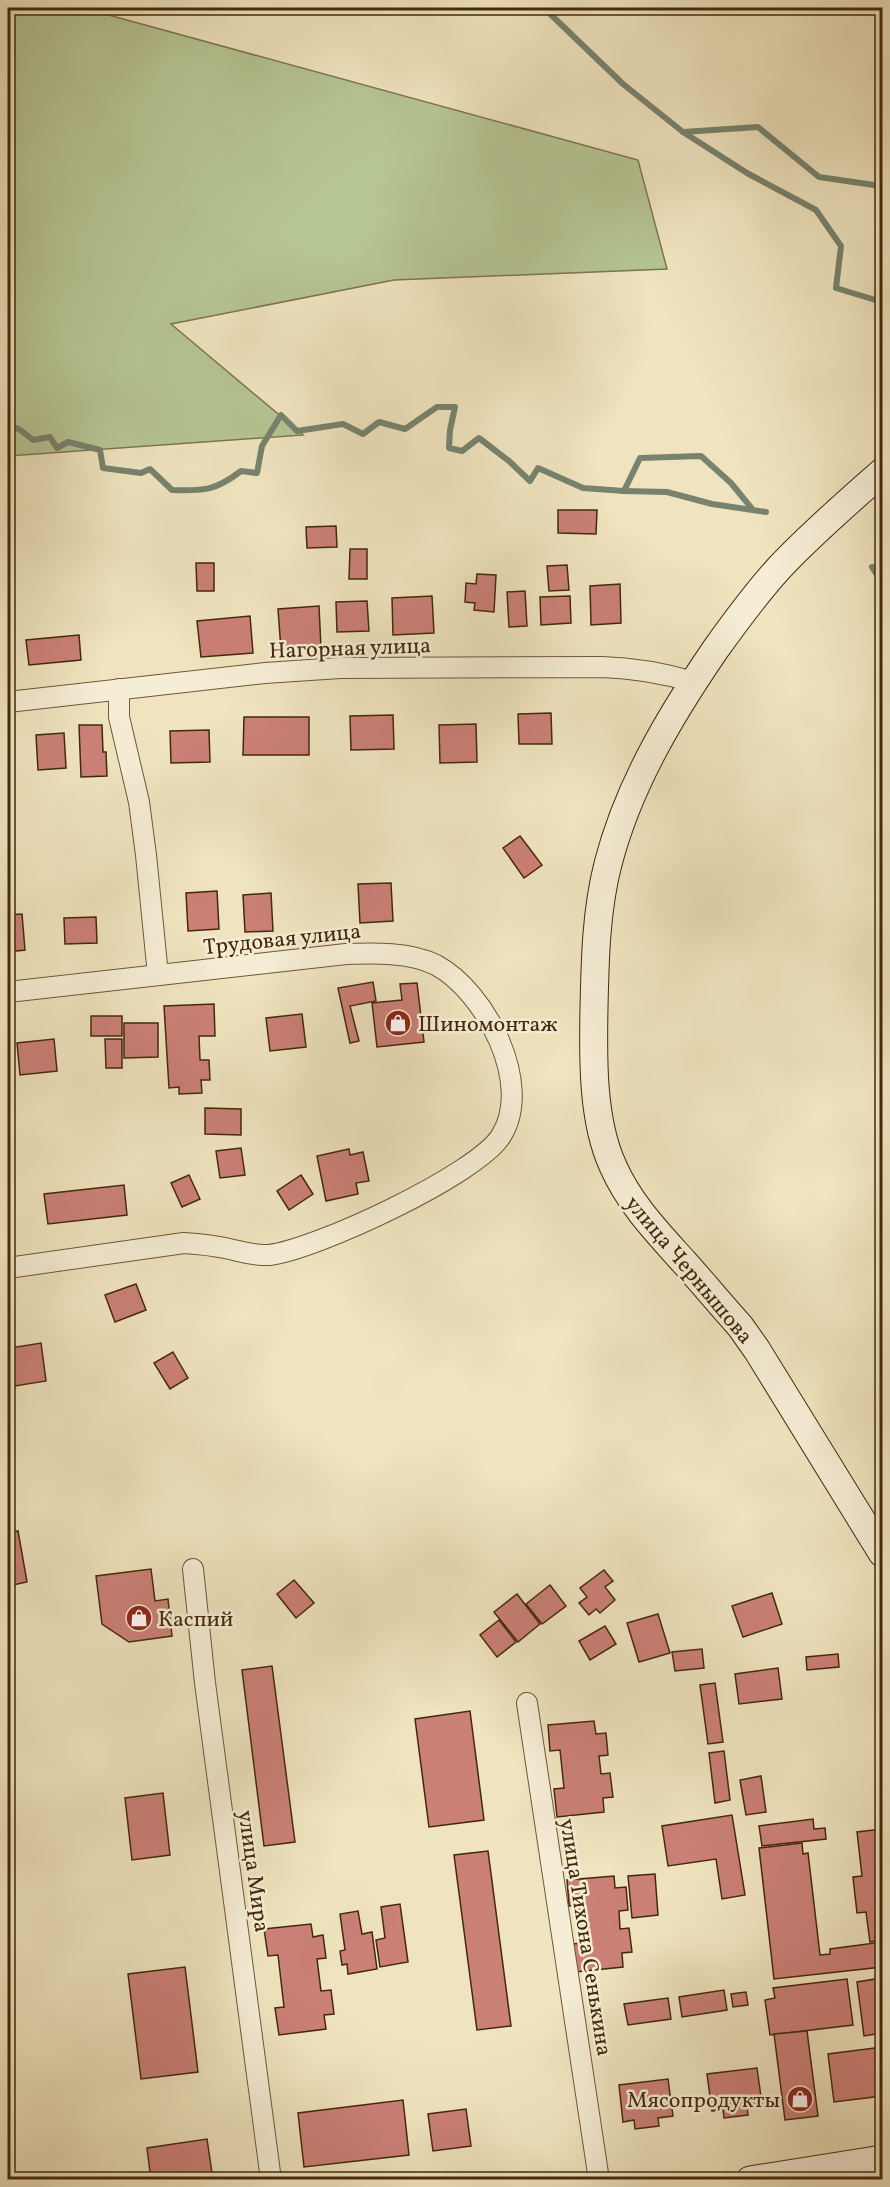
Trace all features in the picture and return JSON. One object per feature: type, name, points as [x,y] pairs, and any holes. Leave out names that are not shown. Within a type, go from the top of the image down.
[{"type":"main road","name":"улица Чернышова","points":[[882,472],[822,525],[779,568],[732,626],[694,682],[651,753],[620,825],[607,865],[597,932],[594,997],[595,1085],[601,1125],[611,1163],[627,1195],[740,1326],[882,1553]]},
{"type":"main road","points":[[750,2180],[882,2159]]},
{"type":"street","name":"Нагорная улица","points":[[8,702],[265,673],[340,668],[638,668],[694,682]]},
{"type":"street","points":[[119,689],[119,717],[139,802],[158,975]]},
{"type":"street","name":"Трудовая улица","points":[[8,992],[346,954],[374,953],[423,961],[435,965],[450,975],[476,1002],[500,1042],[512,1081],[509,1118],[502,1136],[474,1162],[355,1226],[290,1252],[268,1255],[248,1254],[209,1245],[184,1244],[8,1268]]},
{"type":"street","name":"улица Мира","points":[[193,1569],[205,1683],[272,2180]]},
{"type":"street","name":"улица Тихона Сенькина","points":[[527,1703],[599,2180]]},
{"type":"green space","points":[[8,8],[83,8],[638,160],[667,269],[394,280],[171,324],[303,435],[8,456]]},
{"type":"building","points":[[558,510],[597,510],[596,534],[558,533]]},
{"type":"building","points":[[336,526],[337,547],[307,548],[306,527]]},
{"type":"building","points":[[350,549],[367,549],[367,579],[349,579]]},
{"type":"building","points":[[196,563],[214,563],[214,591],[197,591]]},
{"type":"building","points":[[567,565],[569,590],[549,591],[547,566]]},
{"type":"building","points":[[477,574],[496,575],[494,612],[474,610],[475,603],[465,602],[466,583],[476,584]]},
{"type":"building","points":[[620,584],[621,623],[591,625],[590,586]]},
{"type":"building","points":[[525,591],[527,626],[509,627],[507,592]]},
{"type":"building","points":[[432,596],[434,633],[393,635],[392,598]]},
{"type":"building","points":[[570,596],[571,623],[541,625],[540,597]]},
{"type":"building","points":[[367,601],[369,631],[337,632],[336,602]]},
{"type":"building","points":[[319,606],[321,648],[281,650],[278,609]]},
{"type":"building","points":[[250,616],[253,653],[201,657],[197,621]]},
{"type":"building","points":[[79,635],[81,660],[29,665],[26,640]]},
{"type":"building","points":[[551,713],[552,744],[519,744],[518,714]]},
{"type":"building","points":[[393,715],[394,749],[351,750],[350,716]]},
{"type":"building","points":[[244,717],[309,717],[309,755],[243,755]]},
{"type":"building","points":[[476,724],[477,762],[440,763],[439,725]]},
{"type":"building","points":[[79,725],[102,725],[107,776],[81,777]]},
{"type":"building","points":[[209,730],[210,762],[171,763],[170,731]]},
{"type":"building","points":[[64,733],[66,768],[38,770],[36,735]]},
{"type":"building","points":[[520,836],[542,865],[524,878],[503,848]]},
{"type":"building","points":[[391,883],[393,921],[360,923],[358,884]]},
{"type":"building","points":[[217,891],[219,929],[188,931],[186,893]]},
{"type":"building","points":[[271,893],[273,931],[245,932],[243,895]]},
{"type":"building","points":[[22,914],[25,950],[8,952],[8,915]]},
{"type":"building","points":[[96,917],[97,943],[65,944],[64,918]]},
{"type":"building","points":[[373,982],[376,1001],[350,1006],[359,1041],[350,1043],[338,988]]},
{"type":"building","name":"Шиномонтаж","points":[[417,983],[424,1042],[377,1047],[372,1003],[402,1000],[400,984]]},
{"type":"building","points":[[214,1004],[215,1036],[199,1036],[200,1060],[209,1060],[210,1080],[201,1080],[202,1093],[179,1094],[179,1087],[169,1088],[164,1006]]},
{"type":"building","points":[[302,1014],[306,1047],[270,1051],[266,1018]]},
{"type":"building","points":[[91,1016],[122,1016],[122,1036],[91,1036]]},
{"type":"building","points":[[124,1023],[158,1023],[158,1057],[124,1058]]},
{"type":"building","points":[[54,1039],[57,1071],[20,1075],[17,1043]]},
{"type":"building","points":[[105,1039],[122,1039],[122,1068],[106,1068]]},
{"type":"building","points":[[205,1108],[241,1109],[241,1135],[205,1134]]},
{"type":"building","points":[[241,1148],[245,1175],[220,1178],[216,1151]]},
{"type":"building","points":[[349,1149],[350,1155],[363,1152],[369,1181],[356,1183],[358,1194],[326,1201],[317,1156]]},
{"type":"building","points":[[189,1175],[200,1199],[182,1207],[171,1183]]},
{"type":"building","points":[[301,1175],[313,1194],[289,1210],[277,1191]]},
{"type":"building","points":[[124,1185],[127,1215],[48,1224],[44,1194]]},
{"type":"building","points":[[136,1284],[146,1310],[115,1322],[105,1295]]},
{"type":"building","points":[[41,1343],[46,1381],[15,1386],[10,1348]]},
{"type":"building","points":[[173,1352],[188,1378],[170,1389],[154,1363]]},
{"type":"building","points":[[18,1531],[27,1582],[8,1586],[8,1533]]},
{"type":"building","points":[[151,1569],[155,1601],[168,1599],[172,1636],[129,1642],[102,1624],[96,1576]]},
{"type":"building","points":[[604,1570],[613,1581],[605,1587],[615,1600],[600,1613],[596,1609],[589,1615],[579,1603],[587,1597],[580,1588]]},
{"type":"building","points":[[294,1580],[314,1603],[296,1618],[277,1594]]},
{"type":"building","points":[[550,1585],[566,1606],[542,1624],[526,1604]]},
{"type":"building","points":[[772,1593],[782,1624],[743,1637],[732,1606]]},
{"type":"building","points":[[517,1594],[540,1624],[518,1642],[494,1612]]},
{"type":"building","points":[[658,1614],[670,1653],[639,1662],[627,1623]]},
{"type":"building","points":[[499,1620],[516,1642],[497,1657],[480,1635]]},
{"type":"building","points":[[605,1626],[616,1644],[590,1660],[579,1641]]},
{"type":"building","points":[[702,1649],[704,1668],[675,1671],[672,1652]]},
{"type":"building","points":[[838,1654],[839,1667],[807,1670],[806,1657]]},
{"type":"building","points":[[272,1666],[295,1842],[264,1846],[242,1670]]},
{"type":"building","points":[[778,1668],[782,1699],[739,1704],[735,1674]]},
{"type":"building","points":[[715,1683],[723,1742],[708,1744],[700,1685]]},
{"type":"building","points":[[470,1711],[484,1820],[429,1827],[415,1719]]},
{"type":"building","points":[[594,1721],[596,1734],[606,1733],[608,1755],[599,1756],[601,1774],[610,1773],[613,1797],[603,1798],[604,1812],[557,1817],[554,1789],[564,1788],[560,1750],[550,1751],[548,1725]]},
{"type":"building","points":[[724,1751],[730,1800],[715,1803],[709,1753]]},
{"type":"building","points":[[761,1776],[766,1812],[746,1815],[740,1780]]},
{"type":"building","points":[[163,1793],[170,1855],[132,1860],[125,1798]]},
{"type":"building","points":[[732,1815],[745,1895],[722,1899],[716,1859],[668,1866],[662,1826]]},
{"type":"building","points":[[813,1819],[814,1829],[825,1828],[826,1839],[762,1846],[759,1826]]},
{"type":"building","points":[[882,1829],[882,1940],[870,1942],[866,1912],[857,1913],[853,1877],[862,1876],[857,1832]]},
{"type":"building","points":[[802,1843],[803,1854],[808,1853],[820,1955],[830,1954],[830,1949],[882,1942],[882,1967],[774,1979],[759,1848]]},
{"type":"building","points":[[488,1851],[511,2026],[477,2030],[454,1855]]},
{"type":"building","points":[[655,1874],[658,1915],[632,1918],[628,1876]]},
{"type":"building","points":[[614,1876],[615,1888],[626,1887],[628,1910],[619,1911],[620,1929],[629,1928],[632,1952],[622,1953],[623,1967],[576,1972],[573,1944],[583,1943],[579,1905],[569,1906],[567,1880]]},
{"type":"building","points":[[400,1904],[408,1962],[380,1967],[376,1940],[385,1938],[381,1907]]},
{"type":"building","points":[[358,1911],[362,1934],[372,1932],[377,1969],[348,1974],[347,1964],[342,1965],[340,1951],[345,1950],[340,1914]]},
{"type":"building","points":[[311,1924],[313,1937],[323,1935],[326,1958],[317,1959],[321,1991],[331,1990],[334,2014],[324,2015],[326,2029],[279,2035],[275,2008],[284,2007],[278,1955],[268,1956],[264,1929]]},
{"type":"building","points":[[185,1967],[198,2072],[141,2079],[128,1974]]},
{"type":"building","points":[[882,1978],[882,2033],[864,2036],[857,1982]]},
{"type":"building","points":[[847,1979],[853,2025],[770,2035],[765,2000],[775,1998],[773,1988]]},
{"type":"building","points":[[724,1990],[727,2010],[682,2017],[679,1997]]},
{"type":"building","points":[[746,1992],[748,2005],[733,2007],[731,1994]]},
{"type":"building","points":[[668,1998],[671,2019],[628,2025],[624,2004]]},
{"type":"building","points":[[807,2031],[818,2116],[785,2120],[774,2034]]},
{"type":"building","points":[[882,2047],[882,2096],[834,2102],[828,2054]]},
{"type":"building","points":[[757,2068],[762,2104],[747,2106],[748,2115],[724,2118],[723,2109],[712,2111],[707,2074]]},
{"type":"building","points":[[668,2079],[673,2116],[658,2118],[659,2126],[635,2129],[634,2120],[623,2122],[619,2085]]},
{"type":"building","points":[[403,2100],[409,2155],[304,2167],[298,2113]]},
{"type":"building","points":[[466,2109],[471,2146],[433,2151],[428,2114]]},
{"type":"building","points":[[207,2139],[213,2180],[151,2180],[147,2148]]},
{"type":"waterway","points":[[544,8],[623,84],[683,132],[747,173],[816,210],[841,246],[836,288],[882,302]]},
{"type":"waterway","points":[[683,132],[758,127],[819,177],[881,186],[882,162]]},
{"type":"waterway","points":[[8,426],[19,429],[33,440],[50,437],[57,448],[68,442],[100,450],[103,468],[141,473],[150,469],[172,490],[193,490],[224,483],[241,471],[257,473],[262,446],[281,415],[297,431],[343,424],[363,434],[379,422],[405,429],[437,407],[455,407],[449,448],[462,451],[479,438],[530,481],[538,468],[583,488],[624,491],[640,458],[701,456],[731,483],[753,510]]},
{"type":"waterway","points":[[624,491],[667,492],[712,504],[766,512]]},
{"type":"waterway","points":[[872,567],[882,583]]},
{"type":"place","name":"Шиномонтаж","points":[[398,1023]]},
{"type":"place","name":"Каспий","points":[[139,1618]]},
{"type":"place","name":"Мясопродукты","points":[[800,2099]]}]
